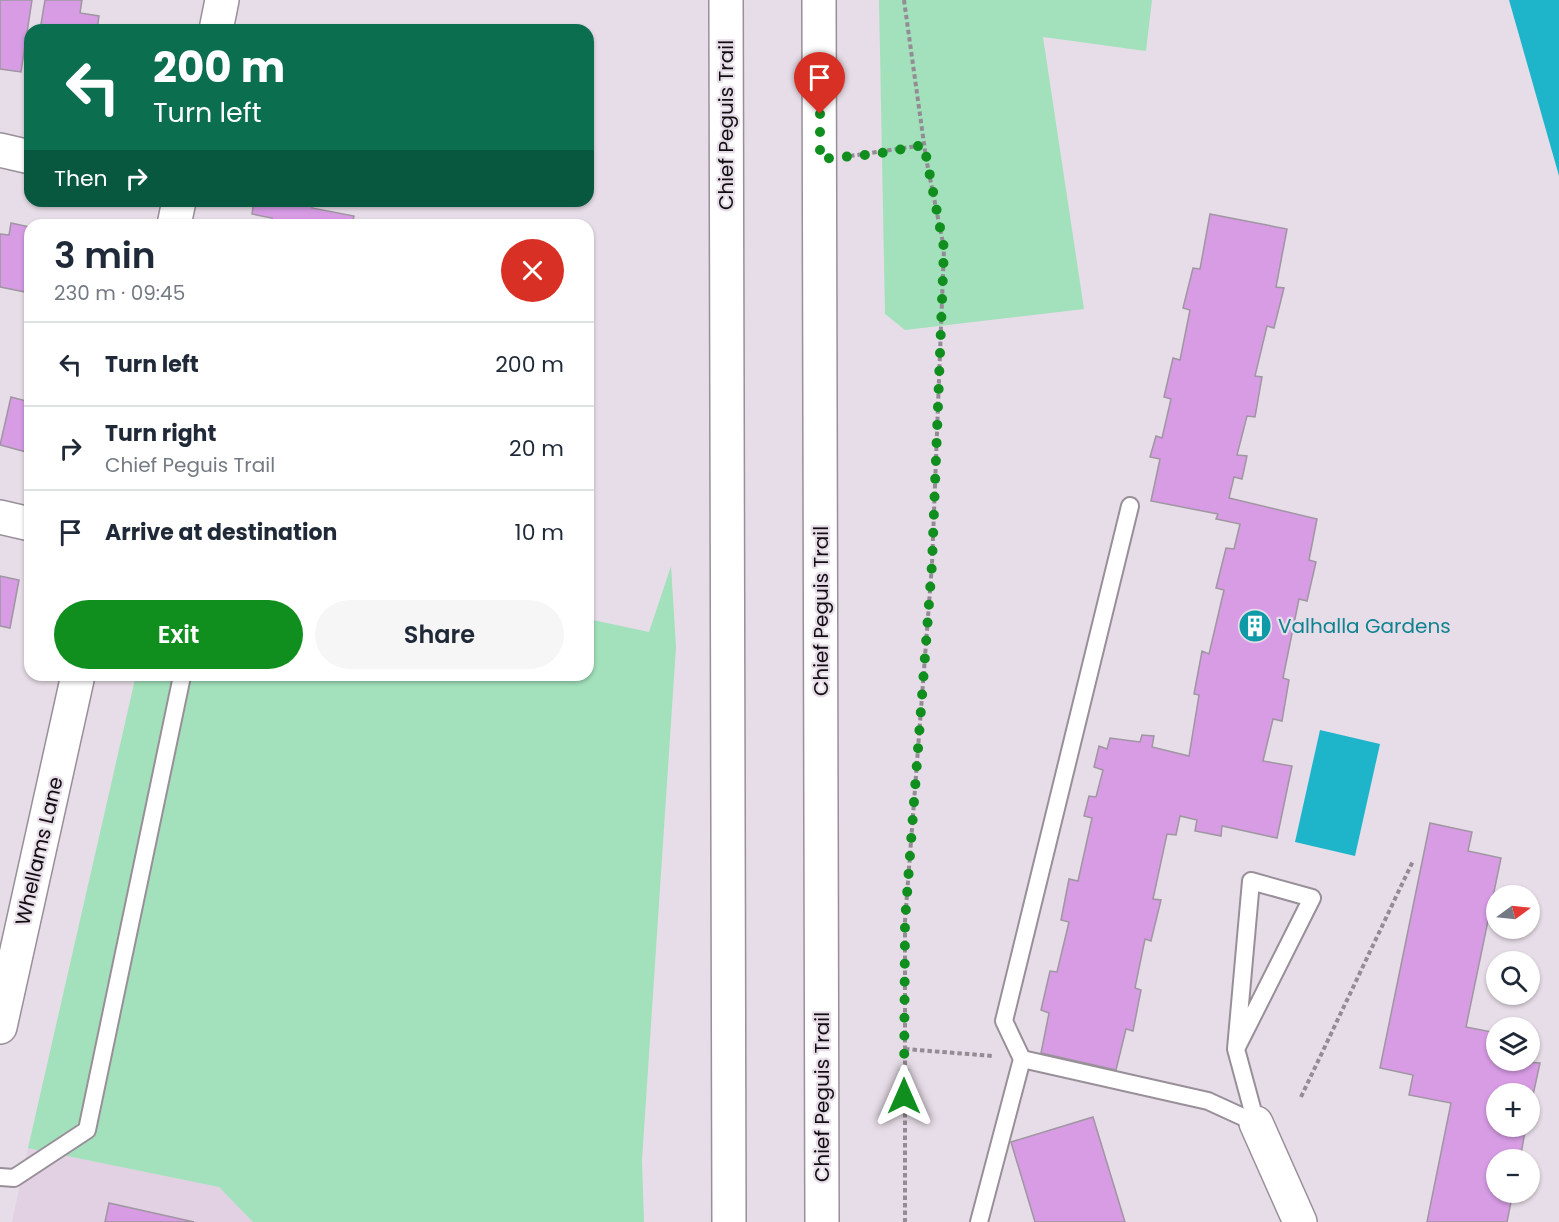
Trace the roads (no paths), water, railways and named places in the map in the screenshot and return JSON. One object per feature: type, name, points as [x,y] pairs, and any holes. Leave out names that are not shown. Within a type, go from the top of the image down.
[{"type":"main road","points":[[217,24],[222,0]]},
{"type":"main road","name":"Chief Peguis Trail","points":[[726,0],[729,1222]]},
{"type":"main road","name":"Chief Peguis Trail","points":[[819,0],[822,1222]]},
{"type":"main road","points":[[0,150],[24,156]]},
{"type":"main road","points":[[0,517],[24,523]]},
{"type":"main road","name":"Whellams Lane","points":[[0,1027],[77,681]]},
{"type":"main road","points":[[1256,1123],[1300,1222]]},
{"type":"lane","points":[[980,1222],[1023,1059],[1004,1021],[1130,506]]},
{"type":"lane","points":[[0,1177],[14,1178],[87,1130],[181,681]]},
{"type":"lane","points":[[1236,1049],[1312,898],[1251,881],[1236,1049],[1256,1123]]},
{"type":"lane","points":[[1023,1059],[1208,1101],[1256,1123]]},
{"type":"water","points":[[1509,0],[1559,0],[1559,176]]},
{"type":"water","points":[[1320,730],[1380,744],[1355,856],[1295,842]]},
{"type":"place","name":"Valhalla Gardens","points":[[1255,626]]}]
